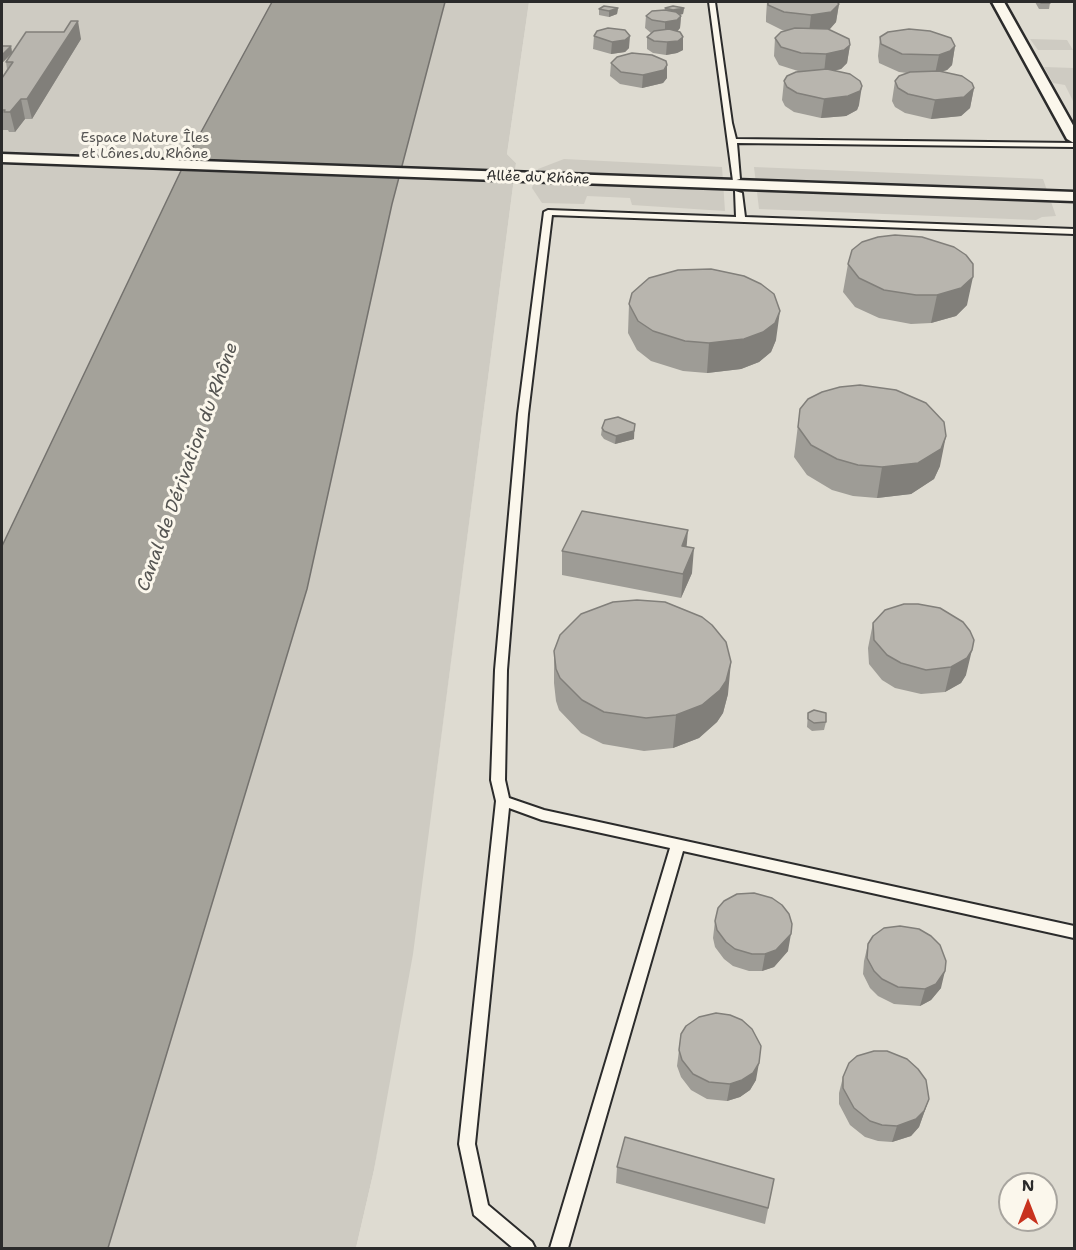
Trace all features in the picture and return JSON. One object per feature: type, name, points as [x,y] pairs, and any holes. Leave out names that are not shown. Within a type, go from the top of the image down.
[{"type":"street","points":[[998,2],[1074,139]]},
{"type":"street","name":"Allée du Rhône","points":[[2,158],[1074,197]]},
{"type":"lane","points":[[712,2],[728,123],[733,141],[736,179]]},
{"type":"lane","points":[[733,141],[1074,145]]},
{"type":"lane","points":[[738,193],[741,220]]},
{"type":"lane","points":[[526,1248],[480,1209],[468,1144],[482,987],[503,801],[498,780],[501,670],[523,414],[548,212],[1074,232]]},
{"type":"lane","points":[[503,801],[542,815],[1074,932]]},
{"type":"lane","points":[[559,1248],[678,844]]},
{"type":"shaded area","points":[[529,2],[1074,2],[1074,1248],[356,1248],[374,1170],[434,791],[516,163],[507,154]]},
{"type":"green space","name":"Espace Nature Îles et Lônes du Rhône","points":[[2,2],[355,2],[2,879]]},
{"type":"green space","points":[[445,2],[529,2],[507,154],[516,163],[413,954],[374,1170],[356,1248],[108,1248],[307,589],[392,204]]},
{"type":"green space","points":[[1030,39],[1067,40],[1073,50],[1038,50]]},
{"type":"green space","points":[[1044,67],[1074,68],[1074,103],[1065,85],[1053,83]]},
{"type":"green space","points":[[564,159],[722,167],[725,211],[632,205],[630,198],[587,196],[584,204],[542,203],[532,188],[538,169]]},
{"type":"green space","points":[[754,167],[1043,179],[1056,216],[1036,220],[759,209]]},
{"type":"water","name":"Canal de Dérivation du Rhône","points":[[272,2],[445,2],[392,204],[307,589],[108,1248],[2,1248],[2,546],[188,156]]},
{"type":"building","points":[[768,2],[837,2],[839,4],[831,12],[811,15],[784,12],[768,5]]},
{"type":"building","points":[[604,6],[618,8],[609,11],[599,9]]},
{"type":"building","points":[[673,6],[684,8],[673,10],[665,8]]},
{"type":"building","points":[[652,11],[676,12],[681,16],[677,20],[665,22],[652,20],[646,16]]},
{"type":"building","points":[[71,21],[78,21],[27,99],[21,99],[10,112],[4,112],[5,110],[2,110],[2,78],[13,62],[6,62],[26,32],[64,32]]},
{"type":"building","points":[[608,28],[625,30],[630,36],[625,40],[612,42],[594,36],[597,31]]},
{"type":"building","points":[[795,28],[828,29],[849,39],[850,45],[844,50],[826,54],[801,53],[781,47],[775,38],[781,32]]},
{"type":"building","points":[[669,29],[680,32],[683,37],[678,41],[667,42],[654,41],[647,37],[654,31]]},
{"type":"building","points":[[909,29],[930,31],[951,38],[955,46],[950,51],[939,55],[902,54],[881,44],[880,37],[888,32]]},
{"type":"building","points":[[2,46],[11,46],[2,55]]},
{"type":"building","points":[[632,53],[652,55],[666,61],[667,65],[664,70],[643,75],[621,72],[611,63],[617,57]]},
{"type":"building","points":[[827,69],[850,74],[860,81],[862,86],[860,91],[848,96],[824,99],[797,93],[787,87],[784,81],[787,76],[796,72]]},
{"type":"building","points":[[939,71],[962,76],[972,83],[974,88],[964,97],[935,100],[908,94],[898,88],[895,81],[899,76],[910,72]]},
{"type":"building","points":[[895,235],[922,237],[954,247],[966,255],[973,264],[973,277],[961,288],[937,295],[916,295],[884,290],[859,278],[848,264],[852,250],[862,242]]},
{"type":"building","points":[[711,269],[744,276],[761,284],[774,294],[780,311],[775,323],[763,332],[744,339],[709,343],[685,341],[653,331],[638,321],[629,304],[632,293],[649,278],[678,270]]},
{"type":"building","points":[[860,385],[896,390],[926,403],[944,422],[946,436],[941,449],[918,463],[882,467],[858,465],[837,459],[811,445],[798,427],[800,409],[808,399],[840,387]]},
{"type":"building","points":[[618,417],[635,424],[634,431],[616,436],[604,431],[602,428],[605,420]]},
{"type":"building","points":[[582,511],[688,530],[682,546],[694,548],[683,574],[562,551]]},
{"type":"building","points":[[637,600],[665,602],[702,617],[726,642],[731,662],[726,681],[720,690],[702,705],[676,715],[646,718],[604,712],[582,700],[560,678],[556,669],[554,651],[560,635],[581,614],[613,602]]},
{"type":"building","points":[[904,604],[940,608],[963,622],[974,640],[967,658],[951,667],[926,670],[901,663],[887,655],[874,640],[873,623],[885,610]]},
{"type":"building","points":[[814,710],[826,713],[826,722],[814,723],[808,719],[808,713]]},
{"type":"building","points":[[754,893],[772,898],[782,905],[789,914],[792,924],[791,934],[776,950],[765,954],[752,954],[735,949],[717,930],[715,921],[718,908],[724,901],[737,894]]},
{"type":"building","points":[[900,926],[919,929],[940,945],[946,961],[945,971],[936,984],[925,989],[898,987],[882,979],[874,971],[867,958],[868,944],[873,936],[884,928]]},
{"type":"building","points":[[716,1013],[742,1020],[752,1029],[761,1046],[759,1063],[753,1073],[730,1084],[709,1082],[693,1074],[682,1060],[679,1050],[681,1034],[686,1026],[699,1017]]},
{"type":"building","points":[[874,1051],[887,1051],[907,1059],[926,1080],[929,1099],[924,1111],[916,1119],[897,1126],[882,1125],[870,1121],[854,1108],[843,1088],[843,1077],[849,1063],[857,1056]]},
{"type":"building","points":[[625,1137],[774,1179],[768,1208],[617,1167]]}]
